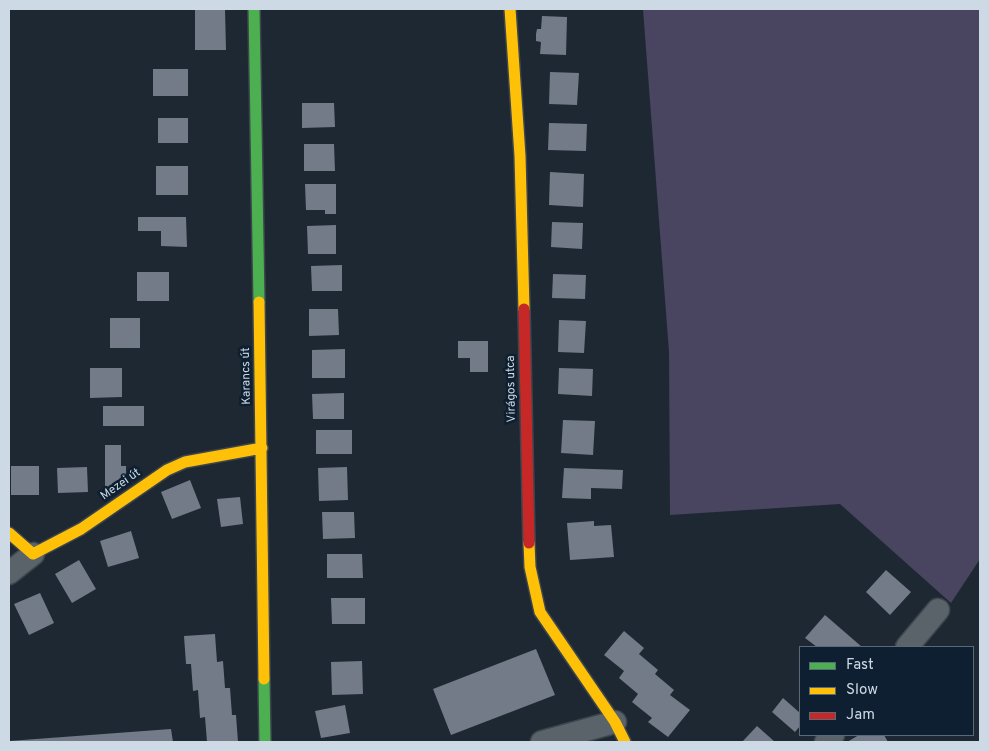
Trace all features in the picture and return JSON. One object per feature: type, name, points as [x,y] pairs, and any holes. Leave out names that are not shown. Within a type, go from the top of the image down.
[{"type":"street","name":"Karancs út","points":[[254,9],[265,742]]},
{"type":"street","name":"Virágos utca","points":[[510,9],[520,156],[530,567],[540,612],[615,722],[625,742]]},
{"type":"street","name":"Mezei út","points":[[33,554],[81,529],[167,470],[185,462],[262,448]]},
{"type":"street","points":[[9,532],[33,554],[9,573]]},
{"type":"street","points":[[908,646],[938,610]]},
{"type":"street","points":[[542,742],[615,722]]},
{"type":"shaded area","points":[[643,9],[980,9],[980,559],[951,603],[840,504],[670,515],[669,352]]},
{"type":"building","points":[[195,9],[225,9],[226,50],[195,50]]},
{"type":"building","points":[[542,16],[567,17],[566,55],[540,54],[541,42],[536,41],[536,34],[537,29],[541,29]]},
{"type":"building","points":[[153,69],[188,69],[188,96],[153,96]]},
{"type":"building","points":[[550,72],[579,73],[577,105],[549,104]]},
{"type":"building","points":[[302,103],[334,103],[335,127],[302,128]]},
{"type":"building","points":[[158,118],[188,118],[188,143],[158,143]]},
{"type":"building","points":[[549,123],[587,124],[586,151],[548,150]]},
{"type":"building","points":[[304,144],[334,144],[335,171],[304,171]]},
{"type":"building","points":[[156,166],[188,166],[188,195],[156,195]]},
{"type":"building","points":[[550,172],[584,174],[583,207],[549,205]]},
{"type":"building","points":[[305,184],[336,184],[336,214],[325,214],[325,210],[306,210]]},
{"type":"building","points":[[138,217],[186,217],[187,247],[161,246],[161,231],[138,231]]},
{"type":"building","points":[[552,222],[583,223],[582,249],[551,247]]},
{"type":"building","points":[[336,225],[336,254],[308,254],[307,226]]},
{"type":"building","points":[[342,265],[342,291],[312,291],[311,266]]},
{"type":"building","points":[[137,272],[169,272],[169,301],[137,301]]},
{"type":"building","points":[[553,274],[586,275],[585,299],[552,298]]},
{"type":"building","points":[[309,309],[338,309],[339,335],[309,336]]},
{"type":"building","points":[[110,318],[140,318],[140,348],[110,348]]},
{"type":"building","points":[[559,320],[586,321],[584,353],[558,352]]},
{"type":"building","points":[[458,341],[488,341],[488,372],[470,372],[470,358],[458,358]]},
{"type":"building","points":[[345,349],[345,378],[312,378],[312,350]]},
{"type":"building","points":[[90,368],[122,368],[122,397],[90,398]]},
{"type":"building","points":[[559,368],[593,369],[592,396],[558,394]]},
{"type":"building","points":[[344,393],[344,419],[313,419],[312,394]]},
{"type":"building","points":[[103,406],[144,406],[144,426],[103,426]]},
{"type":"building","points":[[563,420],[595,421],[593,455],[561,453]]},
{"type":"building","points":[[316,430],[352,430],[352,454],[316,454]]},
{"type":"building","points":[[105,445],[121,445],[121,466],[126,466],[126,476],[121,476],[121,491],[105,491]]},
{"type":"building","points":[[11,466],[39,466],[39,495],[11,495]]},
{"type":"building","points":[[87,467],[88,492],[58,493],[57,468]]},
{"type":"building","points":[[347,467],[348,500],[319,501],[318,468]]},
{"type":"building","points":[[564,468],[623,470],[622,489],[591,488],[591,499],[562,498]]},
{"type":"building","points":[[190,480],[201,508],[172,519],[161,492]]},
{"type":"building","points":[[240,497],[243,524],[221,527],[217,499]]},
{"type":"building","points":[[322,512],[354,512],[355,538],[323,539]]},
{"type":"building","points":[[594,521],[594,526],[611,525],[614,557],[570,560],[567,523]]},
{"type":"building","points":[[131,531],[139,558],[108,567],[100,541]]},
{"type":"building","points":[[327,554],[362,554],[363,578],[327,578]]},
{"type":"building","points":[[79,560],[96,589],[72,603],[55,574]]},
{"type":"building","points":[[886,570],[911,592],[890,615],[866,592]]},
{"type":"building","points":[[40,593],[54,623],[29,635],[14,604]]},
{"type":"building","points":[[331,598],[365,598],[365,624],[332,624]]},
{"type":"building","points":[[825,615],[861,646],[816,646],[805,638]]},
{"type":"building","points":[[624,631],[644,648],[639,654],[658,670],[655,674],[674,690],[670,695],[690,710],[668,737],[648,722],[652,718],[632,702],[638,694],[619,678],[624,671],[604,655]]},
{"type":"building","points":[[215,634],[217,662],[223,661],[225,688],[230,688],[232,715],[236,715],[238,742],[207,742],[205,717],[200,718],[198,690],[193,691],[191,664],[186,664],[184,636]]},
{"type":"building","points":[[536,649],[555,695],[451,735],[433,689]]},
{"type":"building","points":[[362,661],[363,694],[332,695],[331,662]]},
{"type":"building","points":[[783,698],[799,712],[799,727],[795,732],[772,712]]},
{"type":"building","points":[[345,705],[350,733],[321,738],[315,711]]},
{"type":"building","points":[[757,726],[775,742],[742,742]]},
{"type":"building","points":[[171,729],[173,742],[9,742],[9,741]]},
{"type":"building","points":[[857,736],[885,736],[888,742],[847,742]]},
{"type":"traffic: fast","points":[[254,9],[259,302]]},
{"type":"traffic: fast","points":[[264,679],[265,742]]},
{"type":"traffic: slow","points":[[510,9],[520,156],[524,309]]},
{"type":"traffic: slow","points":[[259,302],[264,679]]},
{"type":"traffic: slow","points":[[9,533],[33,554],[81,529],[167,470],[185,462],[262,448]]},
{"type":"traffic: slow","points":[[529,543],[530,567],[540,612],[615,722],[625,742]]},
{"type":"traffic: jam","points":[[524,309],[529,543]]}]
